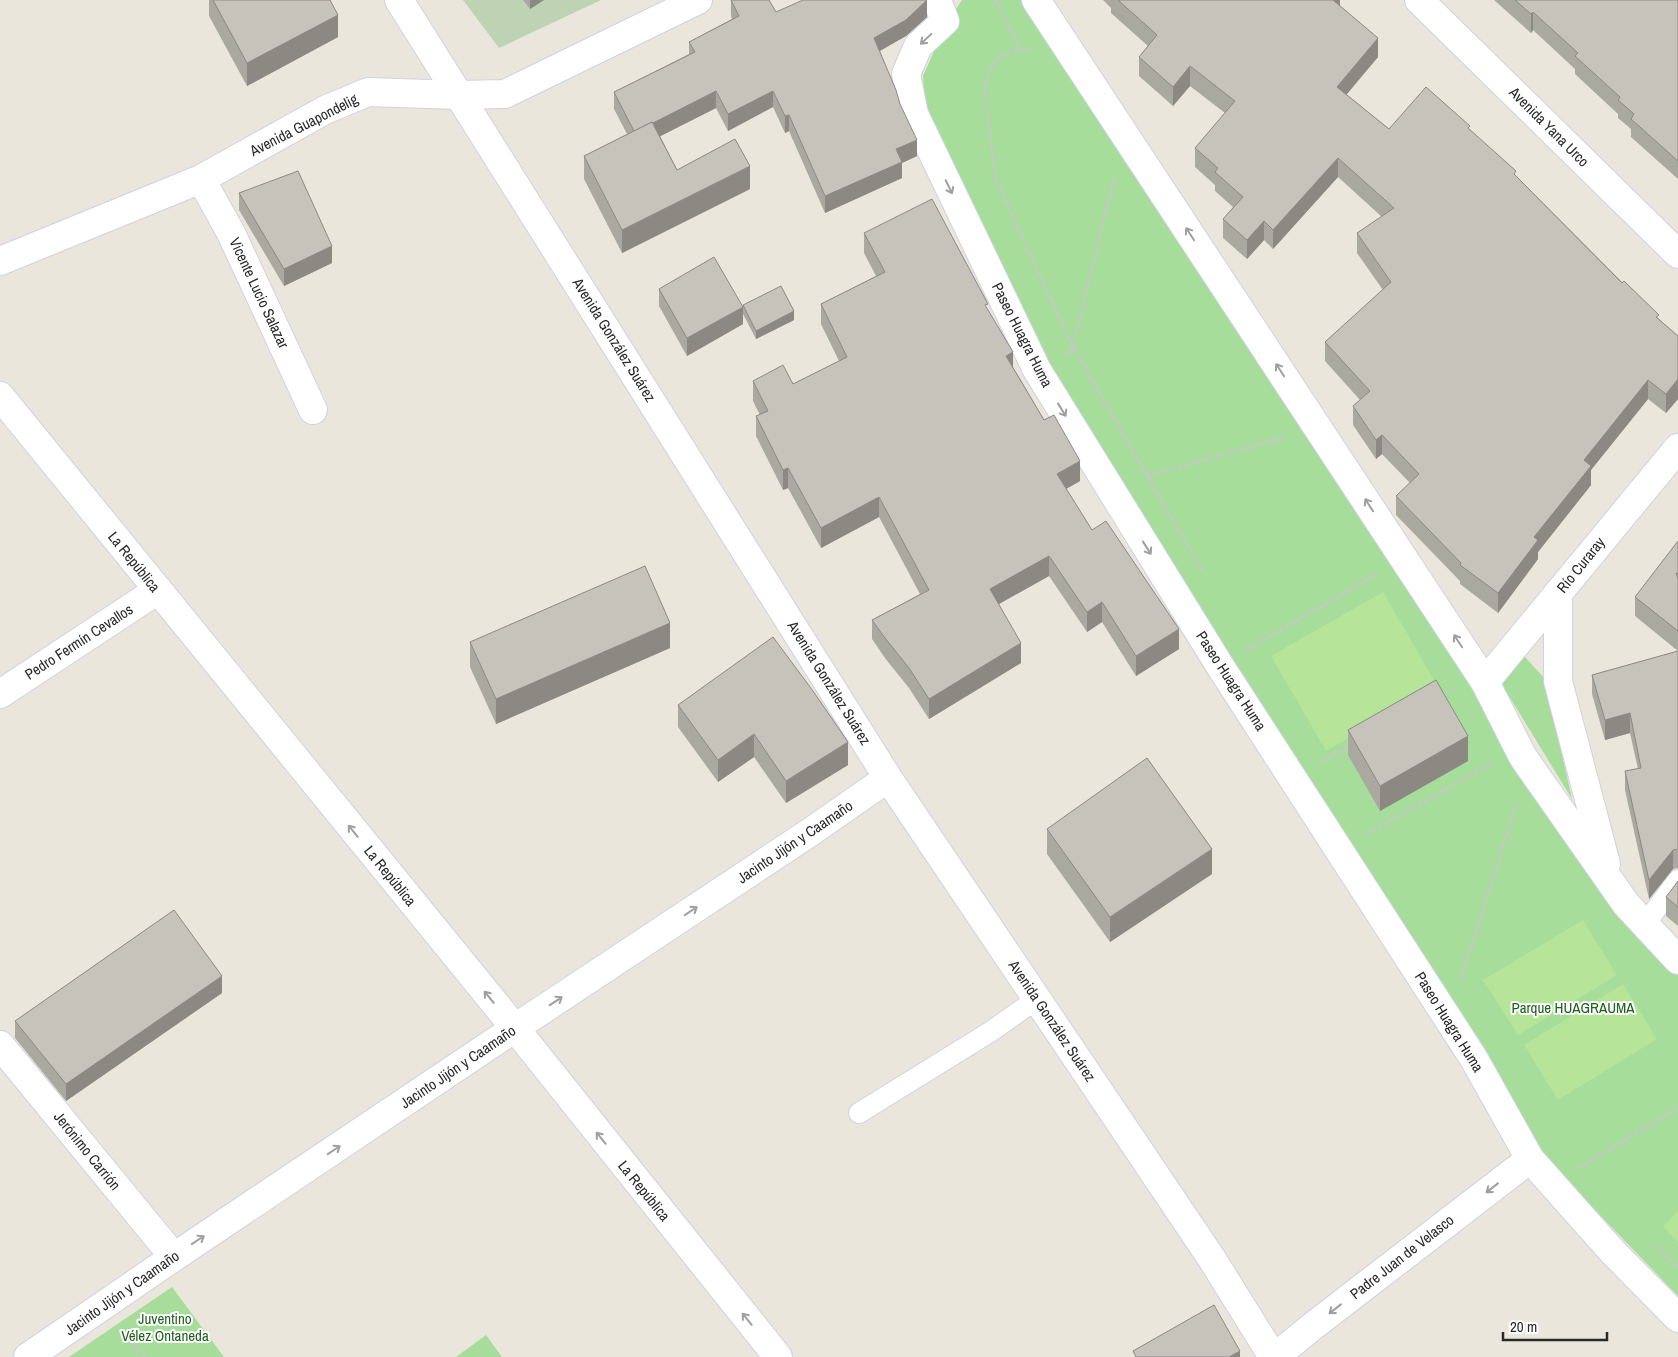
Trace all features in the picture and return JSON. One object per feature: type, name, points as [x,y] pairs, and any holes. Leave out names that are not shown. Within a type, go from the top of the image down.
[{"type":"street","name":"Avenida González Suárez","points":[[399,0],[888,778],[1212,1259],[1274,1357]]},
{"type":"street","name":"Avenida Guapondelig","points":[[0,261],[201,179],[325,110],[368,92],[459,95],[505,94],[698,0]]},
{"type":"street","name":"Paseo Huagra Huma","points":[[937,0],[945,21],[918,46],[906,74],[914,114],[1037,370],[1220,666],[1474,1059],[1530,1159],[1611,1250],[1678,1318]]},
{"type":"street","points":[[1036,0],[1485,682],[1523,757],[1626,904],[1678,960]]},
{"type":"street","name":"Avenida Yana Urco","points":[[1420,0],[1678,254]]},
{"type":"street","name":"Vicente Lucio Salazar","points":[[201,179],[231,233],[313,410]]},
{"type":"street","name":"La República","points":[[0,396],[514,1028],[778,1357]]},
{"type":"street","name":"Río Curaray","points":[[1485,682],[1678,448]]},
{"type":"street","name":"Pedro Fermín Cevallos","points":[[0,694],[158,590]]},
{"type":"street","points":[[1558,593],[1558,681],[1611,882]]},
{"type":"street","name":"Jacinto Jijón y Caamaño","points":[[28,1357],[514,1028],[809,834],[888,778]]},
{"type":"street","name":"Jerónimo Carrión","points":[[0,1045],[174,1257]]},
{"type":"street","name":"Padre Juan de Velasco","points":[[1274,1357],[1530,1159]]},
{"type":"lane","points":[[1644,924],[1678,880]]},
{"type":"lane","points":[[858,1112],[990,1032],[1038,1000]]},
{"type":"path","points":[[996,0],[1020,48],[1006,53],[995,60],[988,72],[984,86],[996,180],[1073,347],[1202,572]]},
{"type":"path","points":[[1073,347],[1116,171]]},
{"type":"path","points":[[1147,476],[1294,435]]},
{"type":"path","points":[[1220,666],[1404,558]]},
{"type":"path","points":[[1247,649],[1252,658]]},
{"type":"path","points":[[1439,697],[1456,688]]},
{"type":"path","points":[[1318,764],[1352,745]]},
{"type":"path","points":[[1364,836],[1499,758]]},
{"type":"path","points":[[1458,986],[1517,804]]},
{"type":"path","points":[[1574,1171],[1678,1108]]},
{"type":"green space","points":[[463,0],[601,0],[499,48]]},
{"type":"green space","name":"Parque HUAGRAUMA","points":[[962,0],[1031,0],[1678,968],[1678,1296],[1539,1152],[1230,660],[1049,363],[925,110],[923,76],[947,22]]},
{"type":"green space","points":[[1383,592],[1438,687],[1326,751],[1271,656]]},
{"type":"green space","points":[[1523,655],[1545,679],[1572,799],[1501,683]]},
{"type":"green space","points":[[1583,920],[1617,975],[1518,1035],[1483,980]]},
{"type":"green space","points":[[1623,984],[1657,1039],[1558,1100],[1524,1045]]},
{"type":"green space","points":[[1678,1211],[1678,1242],[1663,1227]]},
{"type":"green space","name":"Juventino Vélez Ontaneda","points":[[172,1287],[224,1357],[69,1357]]},
{"type":"green space","points":[[486,1335],[502,1357],[456,1357]]},
{"type":"building","points":[[213,0],[330,0],[338,15],[247,63]]},
{"type":"building","points":[[731,0],[769,0],[776,12],[803,0],[927,0],[906,20],[874,38],[900,104],[917,140],[896,149],[902,162],[825,196],[789,115],[785,116],[773,91],[728,114],[716,91],[634,131],[614,92],[695,52],[689,42],[739,16]]},
{"type":"building","points":[[1118,0],[1333,0],[1378,38],[1337,87],[1389,129],[1426,87],[1470,126],[1468,128],[1516,171],[1514,174],[1622,283],[1624,281],[1659,315],[1656,317],[1678,336],[1678,379],[1666,394],[1648,380],[1584,460],[1591,466],[1534,537],[1538,540],[1498,593],[1460,565],[1461,563],[1396,496],[1419,474],[1382,435],[1376,440],[1353,406],[1370,391],[1325,342],[1391,282],[1357,233],[1394,208],[1338,158],[1273,230],[1264,221],[1247,240],[1223,219],[1243,197],[1215,172],[1218,168],[1195,148],[1235,101],[1190,66],[1173,87],[1139,57],[1157,35]]},
{"type":"building","points":[[1515,0],[1678,0],[1678,161],[1631,119],[1634,114],[1618,100],[1620,97],[1575,56],[1578,53],[1533,12],[1531,14]]},
{"type":"building","points":[[652,122],[677,170],[735,139],[750,166],[622,230],[584,156]]},
{"type":"building","points":[[298,171],[332,246],[284,269],[239,193]]},
{"type":"building","points":[[932,199],[988,304],[985,305],[1013,352],[1006,356],[1044,420],[1054,415],[1080,461],[1057,474],[1092,530],[1106,521],[1179,629],[1136,656],[1102,602],[1087,612],[1049,556],[990,589],[1021,643],[929,699],[909,668],[872,620],[929,590],[879,497],[821,528],[788,468],[783,470],[756,416],[768,411],[753,381],[783,365],[793,384],[847,357],[821,304],[885,272],[864,233]]},
{"type":"building","points":[[714,257],[743,307],[687,338],[659,289]]},
{"type":"building","points":[[781,286],[794,311],[756,331],[743,305]]},
{"type":"building","points":[[1678,541],[1678,574],[1676,573],[1678,579],[1678,631],[1635,597]]},
{"type":"building","points":[[645,566],[670,623],[496,699],[470,642]]},
{"type":"building","points":[[773,637],[848,742],[786,781],[754,734],[718,760],[678,705]]},
{"type":"building","points":[[1678,651],[1678,849],[1673,850],[1649,880],[1625,771],[1641,768],[1630,713],[1605,720],[1592,675]]},
{"type":"building","points":[[1436,680],[1468,736],[1380,786],[1348,730]]},
{"type":"building","points":[[1147,758],[1212,849],[1110,917],[1047,829]]},
{"type":"building","points":[[1678,881],[1678,907],[1666,897]]},
{"type":"building","points":[[174,910],[222,976],[66,1084],[15,1021]]},
{"type":"building","points":[[1214,1305],[1240,1351],[1229,1357],[1136,1357],[1133,1351]]}]
